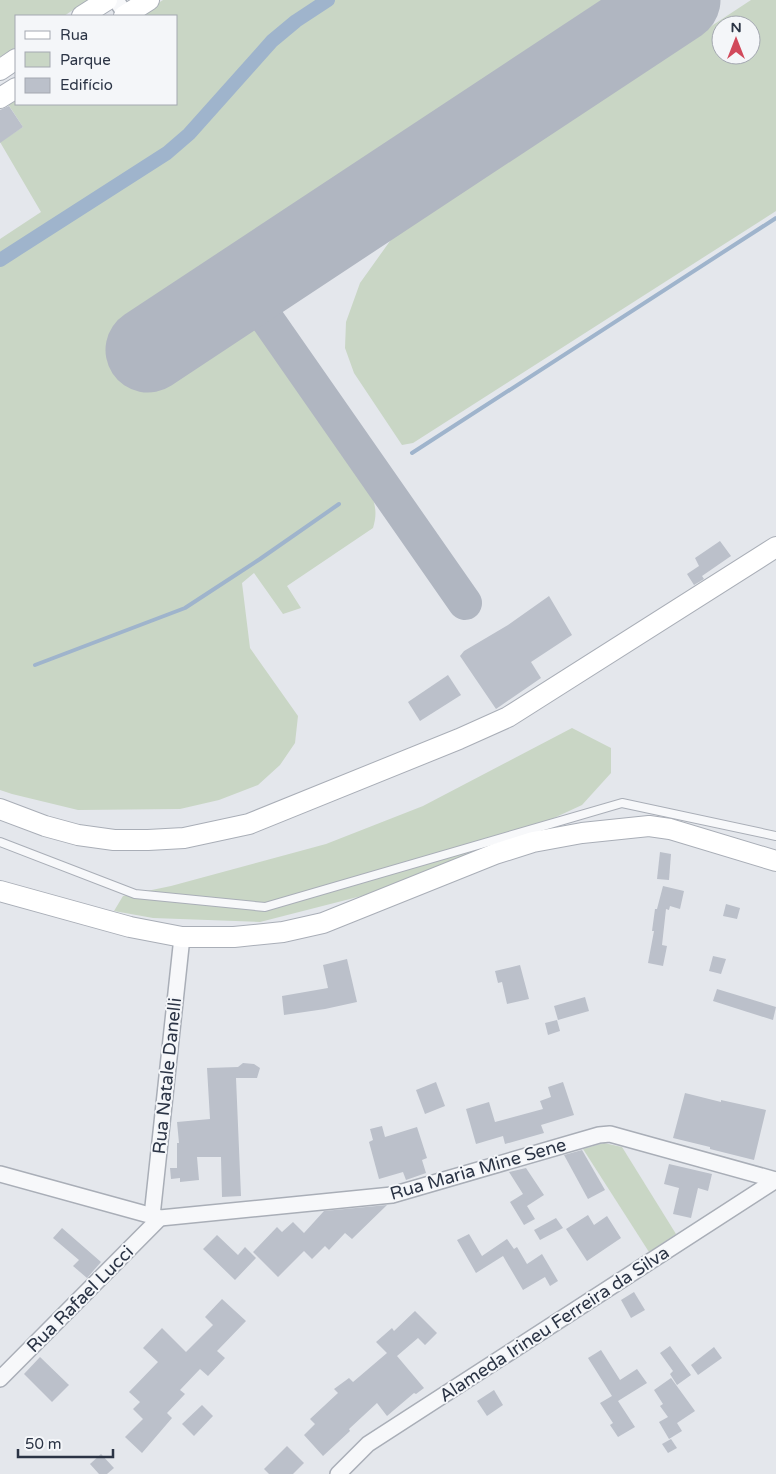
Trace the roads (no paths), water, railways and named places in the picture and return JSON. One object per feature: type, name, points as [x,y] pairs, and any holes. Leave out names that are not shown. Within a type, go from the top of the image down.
[{"type":"street","points":[[84,15],[107,0]]},
{"type":"street","points":[[122,10],[149,0]]},
{"type":"street","points":[[0,70],[15,60]]},
{"type":"street","points":[[0,98],[15,89]]},
{"type":"street","points":[[0,810],[78,836],[114,840],[184,838],[249,824],[508,717],[776,547]]},
{"type":"street","points":[[0,891],[130,927],[182,937],[234,937],[274,933],[324,923],[495,854],[534,842],[582,833],[648,826],[670,829],[776,861]]},
{"type":"street","name":"Rua Natale Danelli","points":[[156,1217],[182,937]]},
{"type":"street","name":"Rua Maria Mine Sene","points":[[0,1174],[156,1217],[392,1195],[599,1135],[610,1134],[776,1180]]},
{"type":"street","name":"Alameda Irineu Ferreira da Silva","points":[[338,1474],[368,1444],[776,1180]]},
{"type":"street","name":"Rua Rafael Lucci","points":[[0,1379],[156,1217]]},
{"type":"lane","points":[[0,842],[134,894],[265,907],[622,803],[776,836]]},
{"type":"waterway","points":[[0,260],[167,153],[189,134],[272,41],[296,21],[328,0]]},
{"type":"waterway","points":[[412,453],[776,218]]},
{"type":"waterway","points":[[35,665],[185,608],[339,504]]}]
